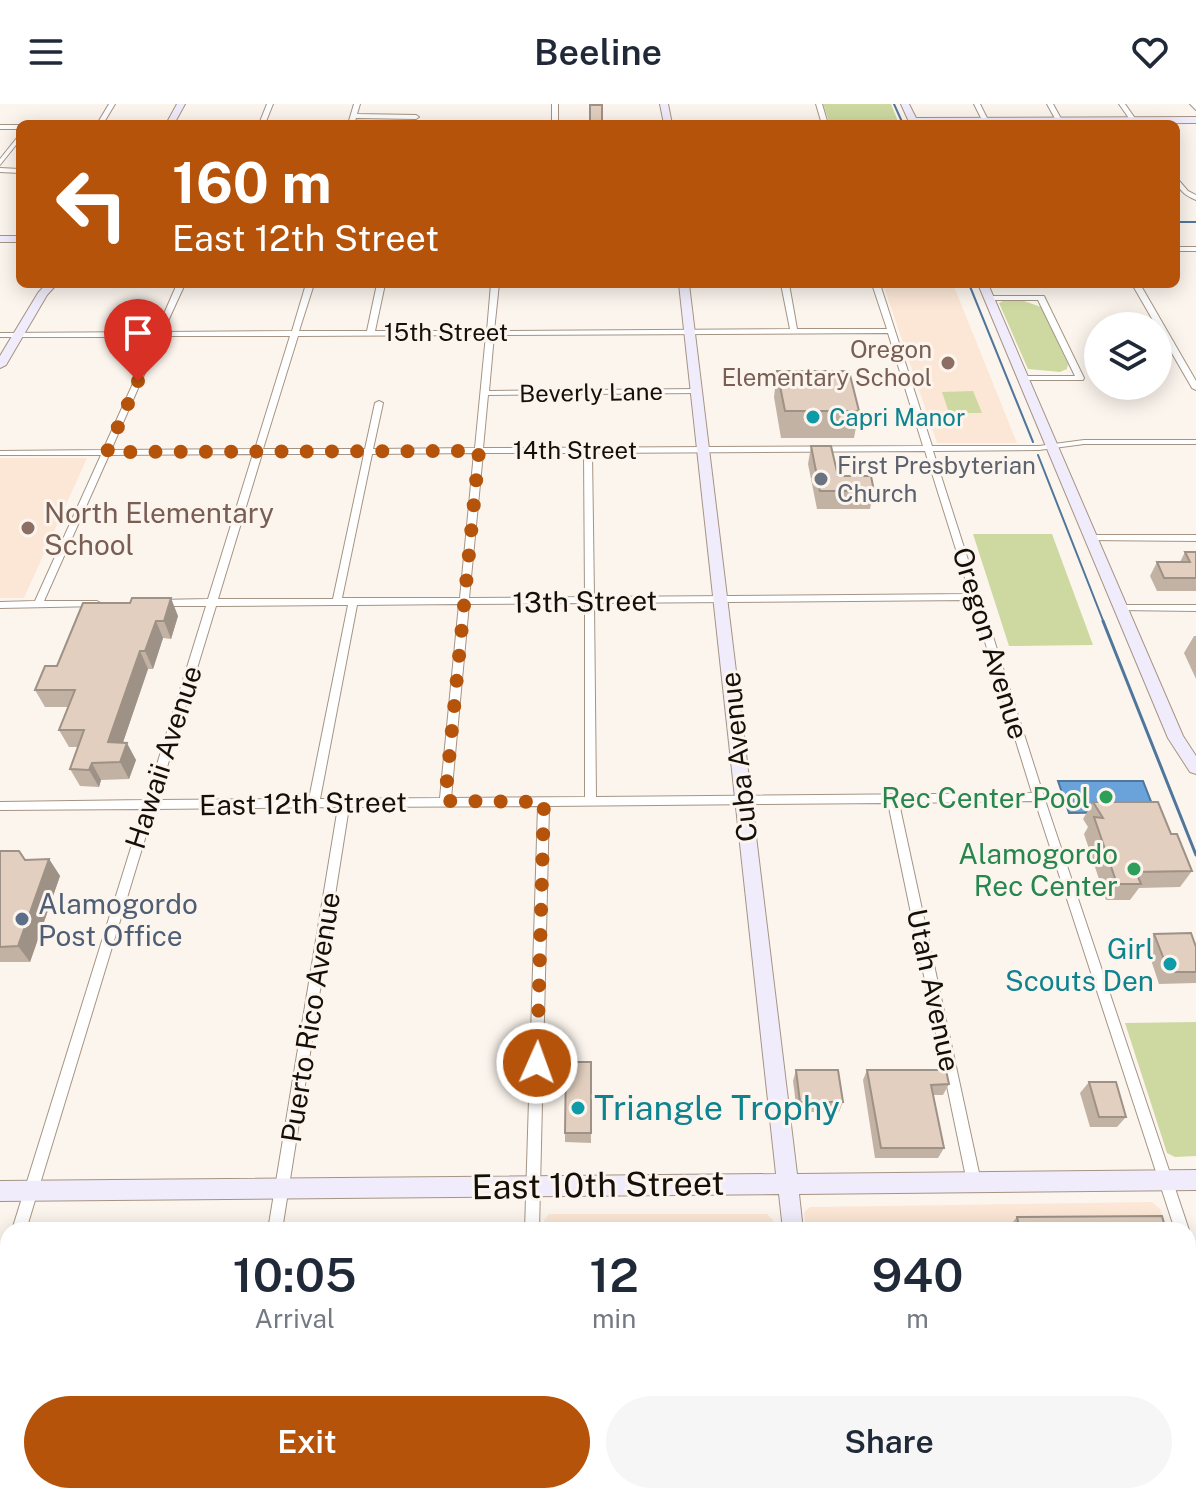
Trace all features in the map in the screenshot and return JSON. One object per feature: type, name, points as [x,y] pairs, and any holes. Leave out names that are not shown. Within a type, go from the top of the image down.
[{"type":"main road","points":[[0,365],[49,288]]},
{"type":"main road","name":"Cuba Avenue","points":[[684,288],[792,1222]]},
{"type":"main road","points":[[985,288],[1176,738],[1196,768]]},
{"type":"main road","name":"East 10th Street","points":[[0,1191],[1196,1180]]},
{"type":"street","points":[[357,104],[352,120],[416,117]]},
{"type":"street","points":[[0,163],[16,141]]},
{"type":"street","points":[[1180,184],[1196,198]]},
{"type":"street","points":[[38,605],[179,288]]},
{"type":"street","name":"Hawaii Avenue","points":[[21,1222],[147,804],[213,602],[309,288]]},
{"type":"street","points":[[371,332],[380,288]]},
{"type":"street","points":[[445,801],[495,288]]},
{"type":"street","points":[[786,288],[794,331]]},
{"type":"street","name":"Oregon Avenue","points":[[877,288],[978,597],[1039,797],[1179,1222]]},
{"type":"street","points":[[1138,288],[1192,375],[1196,388]]},
{"type":"street","points":[[989,298],[1041,298],[1080,378],[1025,378]]},
{"type":"street","name":"15th Street","points":[[0,335],[891,331]]},
{"type":"street","name":"Beverly Lane","points":[[486,393],[697,391]]},
{"type":"street","points":[[337,602],[379,403]]},
{"type":"street","name":"14th Street","points":[[0,453],[928,448],[1053,446],[1084,442],[1196,442]]},
{"type":"street","points":[[588,450],[591,800]]},
{"type":"street","points":[[1091,538],[1196,538]]},
{"type":"street","name":"13th Street","points":[[140,603],[978,597]]},
{"type":"street","points":[[314,803],[353,602]]},
{"type":"street","points":[[0,605],[111,604]]},
{"type":"street","points":[[1121,608],[1196,608]]},
{"type":"street","name":"East 12th Street","points":[[0,806],[1039,797]]},
{"type":"street","name":"Utah Avenue","points":[[893,799],[974,1182]]},
{"type":"street","points":[[532,1222],[544,802]]},
{"type":"street","name":"Puerto Rico Avenue","points":[[276,1222],[344,803]]},
{"type":"shaded area","name":"Oregon Elementary School","points":[[884,288],[955,288],[1017,443],[937,443]]},
{"type":"shaded area","name":"North Elementary School","points":[[0,458],[87,458],[24,598],[0,598]]},
{"type":"shaded area","points":[[1152,1202],[1160,1209],[1164,1222],[805,1222],[804,1212],[810,1207]]},
{"type":"shaded area","points":[[549,1214],[767,1214],[773,1222],[544,1222]]},
{"type":"green space","points":[[823,104],[891,104],[897,120],[829,120]]},
{"type":"green space","points":[[1024,301],[1041,307],[1068,364],[1067,369],[1060,372],[1028,369],[999,303]]},
{"type":"green space","points":[[973,391],[982,413],[949,413],[942,392]]},
{"type":"green space","points":[[973,534],[1052,534],[1093,645],[1009,646]]},
{"type":"green space","points":[[1196,1022],[1196,1156],[1175,1157],[1167,1153],[1125,1023]]},
{"type":"water","name":"Rec Center Pool","points":[[1058,781],[1143,781],[1157,817],[1141,812],[1069,813]]},
{"type":"building","points":[[590,105],[602,105],[602,120],[590,120]]},
{"type":"building","points":[[777,371],[849,371],[859,411],[785,411]]},
{"type":"building","points":[[811,446],[831,446],[838,476],[871,476],[874,491],[820,491]]},
{"type":"building","points":[[1185,552],[1196,552],[1196,578],[1164,578],[1157,562],[1190,562]]},
{"type":"building","points":[[132,598],[171,598],[164,621],[156,621],[145,651],[140,651],[108,742],[127,743],[120,762],[92,763],[89,770],[70,769],[84,730],[59,730],[75,690],[35,690],[45,666],[57,666],[83,603],[130,603]]},
{"type":"building","name":"Alamogordo Rec Center","points":[[1093,802],[1158,802],[1171,834],[1177,834],[1192,871],[1136,872],[1141,884],[1117,884],[1094,817],[1103,818]]},
{"type":"building","points":[[0,851],[19,851],[25,860],[49,859],[18,946],[0,947]]},
{"type":"building","points":[[1191,933],[1196,947],[1196,972],[1169,972],[1154,934]]},
{"type":"building","name":"Triangle Trophy","points":[[566,1062],[591,1062],[591,1133],[565,1133]]},
{"type":"building","points":[[796,1070],[838,1070],[843,1102],[800,1102]]},
{"type":"building","points":[[867,1070],[946,1070],[949,1084],[931,1085],[944,1148],[881,1148]]},
{"type":"building","points":[[1089,1082],[1116,1082],[1126,1117],[1099,1117]]},
{"type":"building","points":[[1162,1216],[1164,1222],[1018,1222],[1017,1217]]},
{"type":"waterway","points":[[894,104],[901,120]]},
{"type":"waterway","points":[[1180,222],[1196,222]]},
{"type":"waterway","points":[[971,288],[1033,442]]},
{"type":"waterway","points":[[1038,455],[1104,623]]},
{"type":"waterway","points":[[1103,621],[1196,855]]},
{"type":"place","name":"Oregon Elementary School","points":[[948,363]]},
{"type":"place","name":"Capri Manor","points":[[813,417]]},
{"type":"place","name":"First Presbyterian Church","points":[[821,479]]},
{"type":"place","name":"North Elementary School","points":[[28,528]]},
{"type":"place","name":"Rec Center Pool","points":[[1106,797]]},
{"type":"place","name":"Alamogordo Rec Center","points":[[1134,869]]},
{"type":"place","name":"Alamogordo Post Office","points":[[22,919]]},
{"type":"place","name":"Girl Scouts Den","points":[[1170,964]]},
{"type":"place","name":"Triangle Trophy","points":[[578,1108]]},
{"type":"route","points":[[138,381],[107,452],[479,451],[445,801],[544,802],[537,1063]]}]
